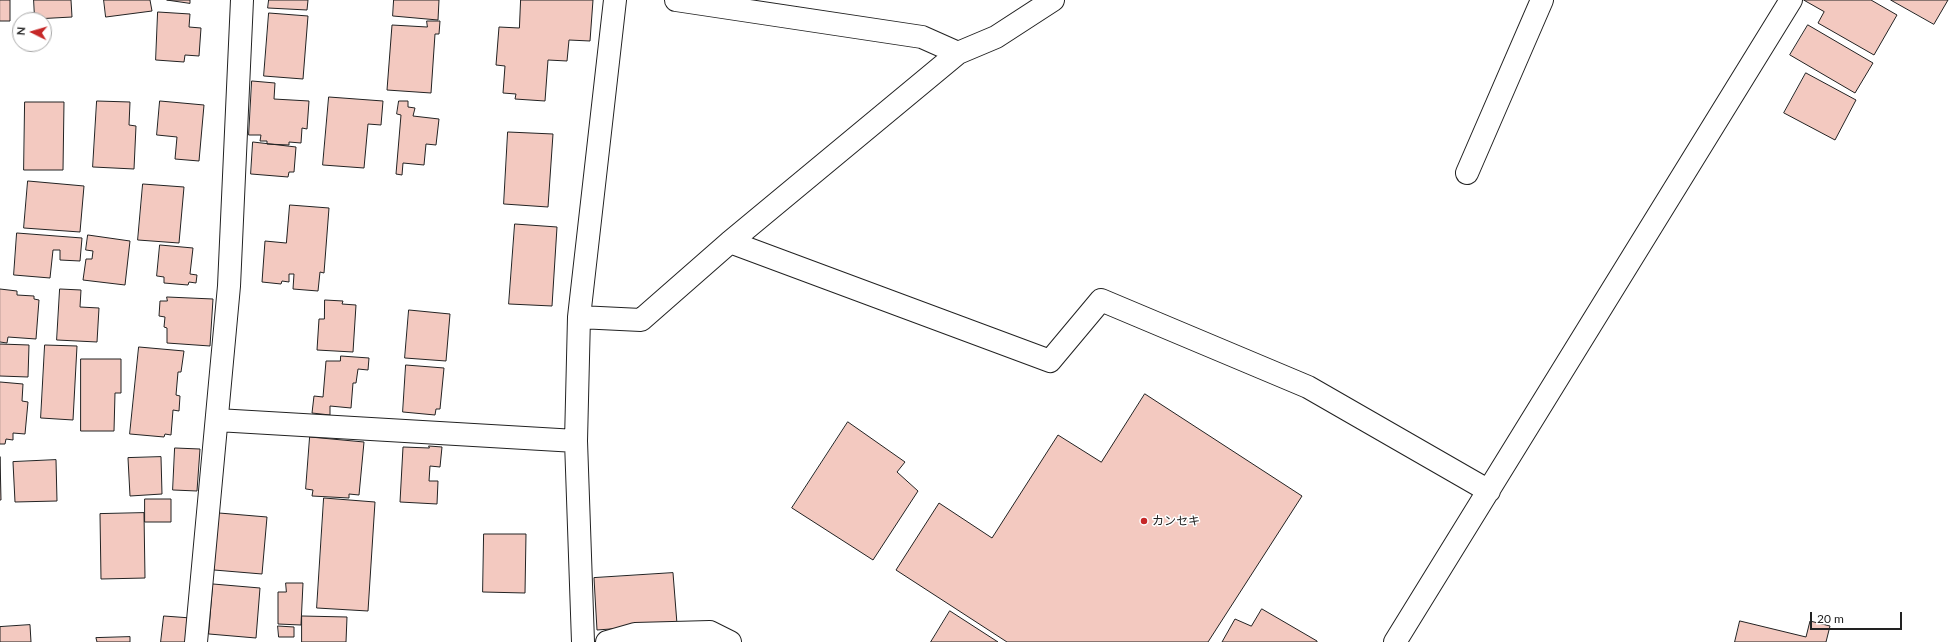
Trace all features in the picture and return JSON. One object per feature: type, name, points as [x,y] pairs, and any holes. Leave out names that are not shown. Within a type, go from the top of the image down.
[{"type":"street","points":[[196,642],[229,286],[242,0]]},
{"type":"street","points":[[583,642],[576,441],[580,317],[615,0]]},
{"type":"street","points":[[676,0],[922,37],[958,53]]},
{"type":"street","points":[[580,317],[641,320],[730,242],[958,53],[996,36],[1053,0]]},
{"type":"street","points":[[1467,173],[1542,0]]},
{"type":"street","points":[[1395,642],[1791,0]]},
{"type":"street","points":[[730,242],[1050,361],[1101,300],[1308,387],[1488,491]]},
{"type":"street","points":[[217,420],[576,441]]},
{"type":"street","points":[[607,642],[635,634],[710,632],[730,642]]},
{"type":"building","points":[[0,0],[10,0],[10,21],[0,21]]},
{"type":"building","points":[[34,0],[71,0],[72,17],[52,18],[52,12],[35,12]]},
{"type":"building","points":[[104,0],[150,0],[152,11],[106,17]]},
{"type":"building","points":[[167,0],[190,0],[190,3]]},
{"type":"building","points":[[269,0],[308,0],[307,10],[268,8]]},
{"type":"building","points":[[394,0],[439,0],[438,20],[393,16]]},
{"type":"building","points":[[521,0],[593,0],[590,41],[569,40],[567,61],[548,60],[545,101],[515,99],[516,94],[503,93],[505,66],[496,65],[499,27],[519,28]]},
{"type":"building","points":[[1804,0],[1871,0],[1897,15],[1874,55],[1818,23],[1824,12]]},
{"type":"building","points":[[1891,0],[1948,0],[1934,24]]},
{"type":"building","points":[[158,12],[190,14],[189,27],[201,28],[199,56],[185,55],[184,62],[156,60]]},
{"type":"building","points":[[269,13],[308,16],[303,79],[264,76]]},
{"type":"building","points":[[427,21],[440,21],[439,34],[435,34],[431,93],[387,90],[392,25],[427,27]]},
{"type":"building","points":[[1808,25],[1873,63],[1855,93],[1790,55]]},
{"type":"building","points":[[1806,73],[1856,100],[1835,140],[1784,113]]},
{"type":"building","points":[[252,81],[275,83],[274,99],[309,101],[307,129],[302,128],[301,143],[289,142],[289,145],[267,144],[267,141],[260,141],[261,135],[249,135]]},
{"type":"building","points":[[329,97],[383,101],[381,125],[368,124],[364,168],[323,165]]},
{"type":"building","points":[[97,101],[130,102],[129,125],[136,126],[134,169],[93,167]]},
{"type":"building","points":[[160,101],[204,105],[199,161],[175,159],[177,137],[157,135]]},
{"type":"building","points":[[399,101],[408,101],[408,107],[415,108],[413,116],[439,119],[436,145],[426,144],[424,165],[403,163],[402,175],[396,174],[401,115],[397,114]]},
{"type":"building","points":[[25,102],[64,102],[63,170],[24,170]]},
{"type":"building","points":[[508,132],[553,134],[548,207],[504,204]]},
{"type":"building","points":[[253,142],[296,147],[294,172],[289,172],[288,177],[251,174]]},
{"type":"building","points":[[28,181],[84,186],[80,232],[24,228]]},
{"type":"building","points":[[143,184],[184,187],[179,243],[138,240]]},
{"type":"building","points":[[290,205],[329,208],[324,273],[320,272],[318,291],[293,289],[294,274],[289,274],[289,282],[282,281],[281,284],[262,282],[265,241],[286,243]]},
{"type":"building","points":[[515,224],[557,227],[552,306],[509,304]]},
{"type":"building","points":[[17,233],[82,238],[80,261],[60,260],[60,250],[53,250],[50,278],[14,275]]},
{"type":"building","points":[[88,235],[130,241],[125,285],[83,280],[86,259],[92,259],[93,251],[86,250]]},
{"type":"building","points":[[160,245],[193,248],[190,274],[197,275],[196,283],[189,282],[188,285],[164,283],[164,277],[157,276]]},
{"type":"building","points":[[0,289],[17,291],[17,295],[34,296],[34,299],[39,300],[36,339],[8,337],[7,343],[0,342]]},
{"type":"building","points":[[60,289],[81,290],[80,307],[99,308],[97,342],[57,340]]},
{"type":"building","points":[[167,297],[213,299],[210,346],[167,343],[167,328],[164,327],[165,317],[159,316],[160,301],[167,301]]},
{"type":"building","points":[[325,300],[343,301],[342,304],[356,305],[353,352],[317,350],[319,319],[324,319]]},
{"type":"building","points":[[409,310],[450,314],[446,361],[405,358]]},
{"type":"building","points":[[0,344],[29,345],[28,377],[0,376]]},
{"type":"building","points":[[45,345],[77,346],[73,420],[41,418]]},
{"type":"building","points":[[139,347],[184,351],[181,372],[178,372],[176,395],[180,396],[179,411],[173,410],[171,435],[165,434],[164,437],[130,434]]},
{"type":"building","points":[[341,356],[369,358],[368,370],[358,369],[356,383],[353,383],[351,408],[330,406],[330,415],[312,413],[314,396],[323,397],[326,361],[340,361]]},
{"type":"building","points":[[81,359],[121,359],[121,393],[115,393],[114,431],[81,431]]},
{"type":"building","points":[[406,365],[444,368],[440,409],[436,409],[435,415],[403,412]]},
{"type":"building","points":[[0,382],[23,384],[22,401],[28,402],[25,434],[13,433],[13,440],[6,439],[5,444],[0,444]]},
{"type":"building","name":"カンセキ","points":[[1145,394],[1302,496],[1208,642],[1007,642],[896,570],[939,503],[992,538],[1058,435],[1101,462]]},
{"type":"building","points":[[848,422],[905,462],[897,472],[918,491],[873,560],[792,508]]},
{"type":"building","points":[[310,437],[364,442],[359,495],[349,494],[349,498],[312,496],[313,490],[306,489]]},
{"type":"building","points":[[429,446],[442,447],[440,467],[430,466],[429,481],[438,481],[437,504],[400,502],[403,447],[429,448]]},
{"type":"building","points":[[175,448],[200,449],[197,491],[173,490]]},
{"type":"building","points":[[0,457],[1,500],[0,500]]},
{"type":"building","points":[[161,457],[162,494],[130,496],[128,458]]},
{"type":"building","points":[[56,460],[57,501],[15,502],[13,462]]},
{"type":"building","points":[[324,498],[375,502],[368,611],[317,608]]},
{"type":"building","points":[[145,499],[171,499],[171,522],[145,522]]},
{"type":"building","points":[[144,513],[145,578],[101,579],[100,514]]},
{"type":"building","points":[[219,513],[267,517],[262,574],[214,570]]},
{"type":"building","points":[[484,534],[526,534],[525,593],[483,592]]},
{"type":"building","points":[[673,573],[677,624],[597,630],[594,578]]},
{"type":"building","points":[[286,583],[303,583],[301,625],[278,624],[278,592],[286,592]]},
{"type":"building","points":[[213,584],[260,588],[256,638],[209,634]]},
{"type":"building","points":[[1262,609],[1317,642],[1222,642],[1235,619],[1251,626]]},
{"type":"building","points":[[950,611],[998,642],[931,642]]},
{"type":"building","points":[[164,616],[191,618],[189,642],[161,642]]},
{"type":"building","points":[[302,616],[347,617],[346,642],[302,642]]},
{"type":"building","points":[[1740,621],[1806,637],[1810,621],[1830,626],[1826,642],[1735,642]]},
{"type":"building","points":[[30,625],[31,642],[0,642],[0,627]]},
{"type":"building","points":[[278,626],[294,627],[294,637],[279,637]]},
{"type":"building","points":[[130,637],[130,642],[97,642],[96,638]]},
{"type":"place","name":"カンセキ","points":[[1144,521]]}]
